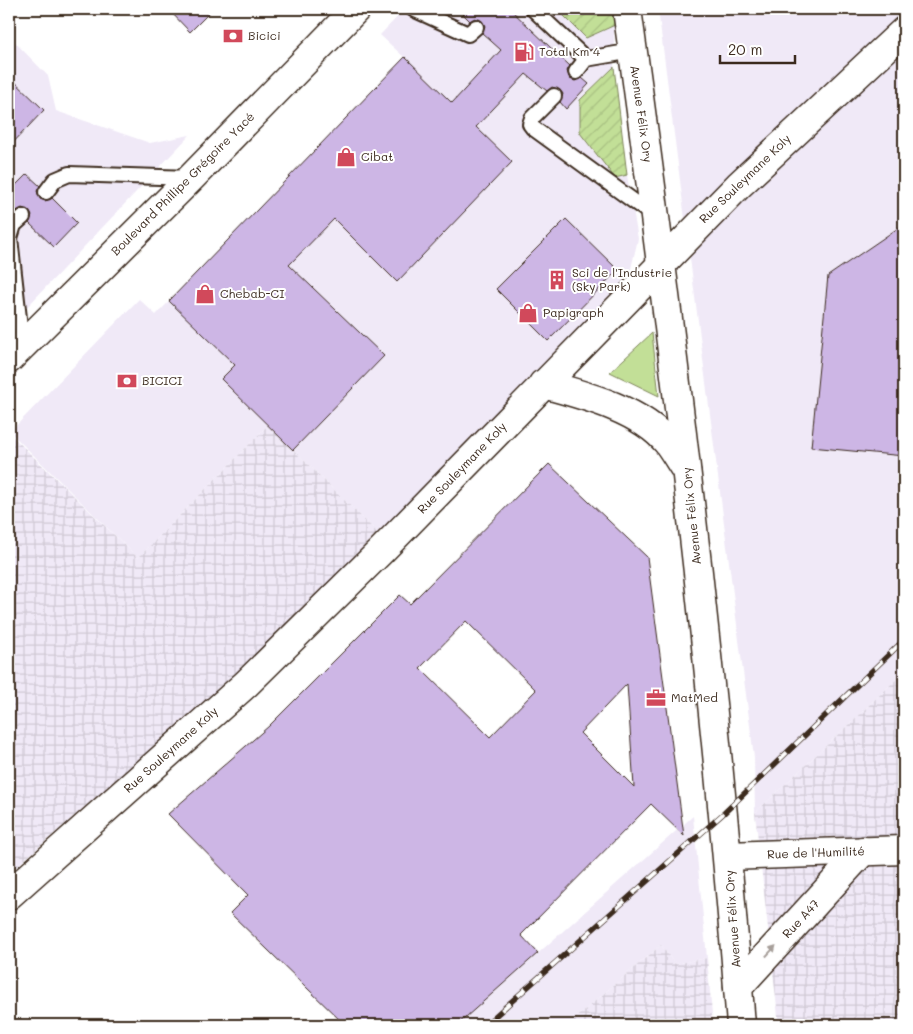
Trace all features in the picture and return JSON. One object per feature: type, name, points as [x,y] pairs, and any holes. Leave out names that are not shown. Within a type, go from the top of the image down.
[{"type":"street","name":"Boulevard Phillipe Grégoire Yacé","points":[[15,352],[191,178],[356,9]]},
{"type":"street","name":"Avenue Félix Ory","points":[[627,9],[688,472],[728,856],[741,1025]]},
{"type":"street","name":"Rue Souleymane Koly","points":[[9,895],[246,684],[381,551],[661,263],[821,106],[904,31]]},
{"type":"street","points":[[543,384],[594,398],[644,423],[667,442],[688,472]]},
{"type":"street","name":"Rue de l'Humilité","points":[[728,856],[904,850]]},
{"type":"street","name":"Rue A47","points":[[738,987],[864,851]]},
{"type":"lane","points":[[413,9],[468,34],[476,27]]},
{"type":"lane","points":[[533,9],[586,59]]},
{"type":"lane","points":[[576,72],[586,59],[633,52]]},
{"type":"lane","points":[[554,96],[532,118],[530,124],[533,128],[655,217]]},
{"type":"lane","points":[[46,192],[55,180],[69,174],[191,178]]},
{"type":"lane","points":[[15,352],[10,238],[14,225],[23,217]]},
{"type":"shaded area","points":[[405,9],[614,9],[614,67],[627,175],[638,239],[629,277],[379,534],[268,425],[138,558],[10,432],[139,299],[156,315],[405,58],[380,35]]},
{"type":"shaded area","points":[[658,9],[904,9],[904,672],[755,813],[754,757]]},
{"type":"shaded area","points":[[9,36],[48,76],[56,111],[150,143],[190,135],[9,326]]},
{"type":"shaded area","points":[[268,425],[379,534],[226,684],[9,873],[9,433],[138,558]]},
{"type":"shaded area","points":[[904,672],[904,1025],[779,1025],[755,813]]},
{"type":"shaded area","points":[[693,816],[707,958],[675,964],[661,945],[567,1025],[457,1025]]},
{"type":"shaded area","points":[[661,945],[675,964],[707,958],[713,1025],[567,1025]]},
{"type":"green space","points":[[557,9],[614,9],[615,25],[586,38]]},
{"type":"green space","points":[[614,67],[627,175],[615,178],[580,133],[580,100]]},
{"type":"green space","points":[[652,333],[659,396],[610,372]]},
{"type":"building","points":[[168,9],[213,9],[190,32]]},
{"type":"building","points":[[458,9],[510,9],[570,66],[567,71],[570,79],[575,81],[582,78],[589,84],[566,109],[560,102],[563,94],[560,90],[552,87],[547,91],[526,74],[476,127],[512,162],[397,282],[334,219],[289,265],[384,356],[293,450],[221,379],[235,365],[169,301],[405,57],[452,103],[501,50],[482,33],[485,26],[482,21],[475,18],[470,21]]},
{"type":"building","points":[[9,76],[44,110],[9,147]]},
{"type":"building","points":[[27,174],[40,186],[37,191],[40,199],[45,201],[52,198],[77,223],[54,247],[29,223],[32,216],[29,211],[22,208],[17,211],[9,203],[9,192]]},
{"type":"building","name":"Sci de l'Industrie (Sky Park)","points":[[566,219],[618,270],[548,341],[496,289]]},
{"type":"building","points":[[904,224],[904,456],[811,447],[828,276]]},
{"type":"building","points":[[549,464],[647,557],[684,836],[651,804],[521,935],[538,953],[457,1025],[345,1025],[230,913],[248,895],[168,814],[269,726],[400,595],[410,604]],"holes":[[[466,621],[536,690],[490,737],[420,668]],[[627,684],[634,787],[580,733]]]},
{"type":"railway","points":[[485,1025],[724,813],[904,640]]},
{"type":"place","name":"Bicici","points":[[233,36]]},
{"type":"place","name":"Total Km 4","points":[[524,52]]},
{"type":"place","name":"Cibat","points":[[346,157]]},
{"type":"place","name":"Sci de l'Industrie (Sky Park)","points":[[557,280]]},
{"type":"place","name":"Chebab-CI","points":[[205,294]]},
{"type":"place","name":"Papigraph","points":[[528,313]]},
{"type":"place","name":"BICICI","points":[[127,381]]},
{"type":"place","name":"MatMed","points":[[656,698]]}]
